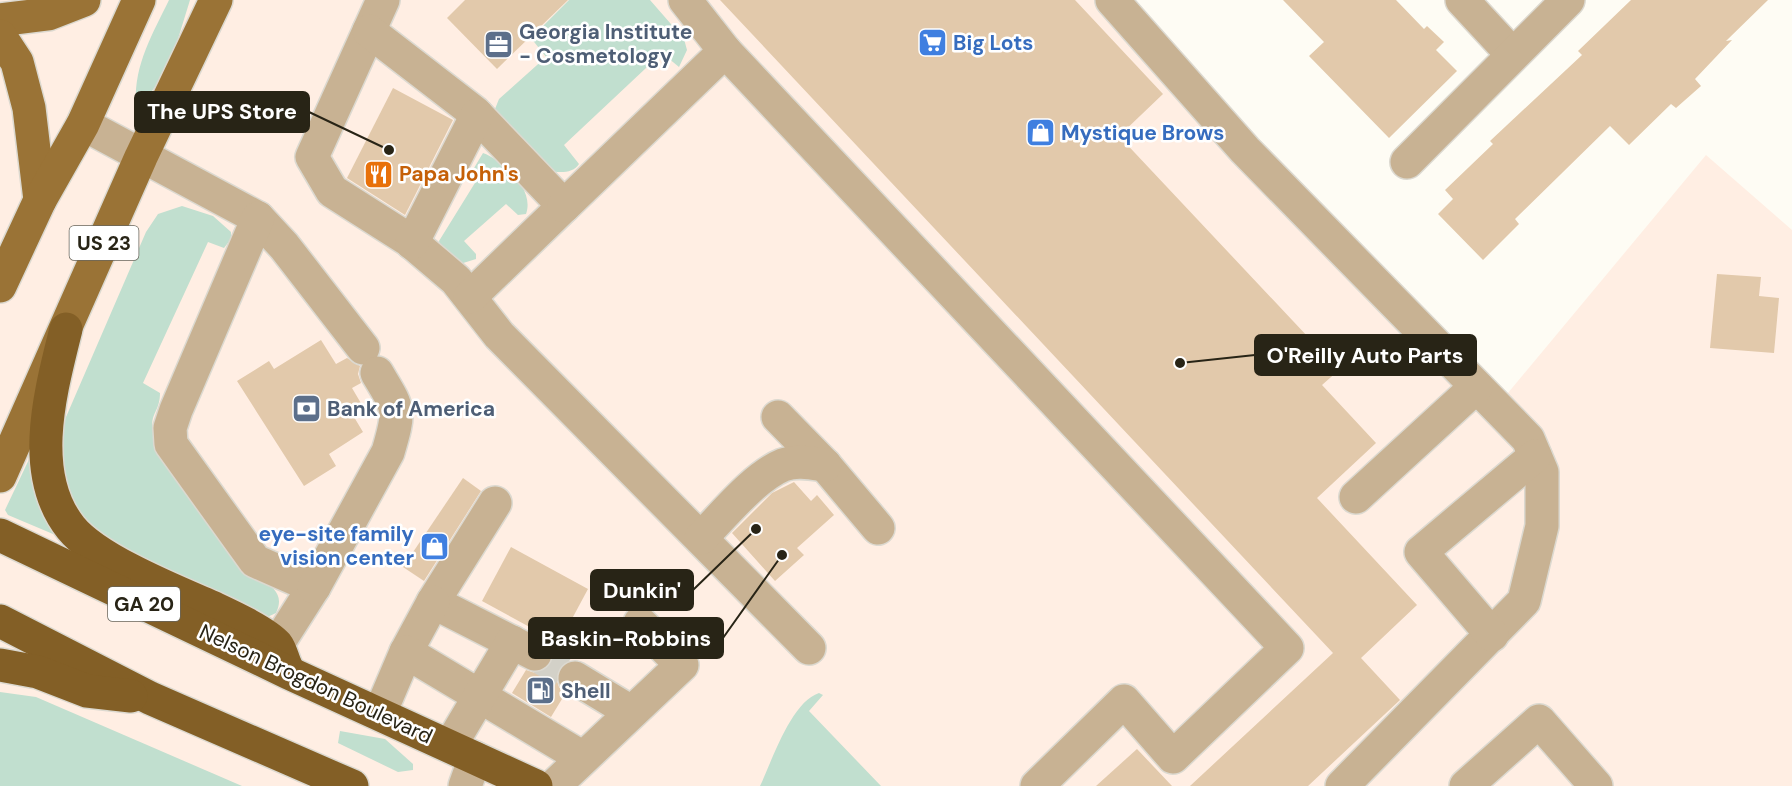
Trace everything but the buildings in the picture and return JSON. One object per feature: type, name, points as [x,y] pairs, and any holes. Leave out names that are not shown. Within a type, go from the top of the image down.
[{"type":"highway","points":[[66,329],[53,385],[47,431],[48,479],[72,529],[113,561],[236,618],[283,659]]},
{"type":"highway","name":"Nelson Brogdon Boulevard","points":[[0,535],[283,659],[464,763],[536,786]]},
{"type":"highway","points":[[0,621],[150,698],[352,786]]},
{"type":"highway","points":[[0,665],[38,672],[87,692],[150,698]]},
{"type":"main road","points":[[0,20],[48,14],[84,0]]},
{"type":"main road","points":[[4,266],[82,124],[139,0]]},
{"type":"main road","name":"US 23","points":[[0,476],[141,157],[216,0]]},
{"type":"main road","points":[[0,36],[18,62],[29,108],[40,200]]},
{"type":"street","points":[[383,0],[312,157],[332,191],[412,243],[456,279],[499,334],[809,648]]},
{"type":"street","points":[[685,0],[725,51],[1287,648],[1173,757],[1124,700],[1038,786]]},
{"type":"street","points":[[1112,0],[1245,150],[1528,439],[1542,472],[1542,526],[1524,601],[1342,786]]},
{"type":"street","points":[[1462,0],[1512,54]]},
{"type":"street","points":[[1407,162],[1568,0]]},
{"type":"street","points":[[369,31],[477,115],[564,206]]},
{"type":"street","points":[[470,297],[725,51]]},
{"type":"street","points":[[412,243],[477,115]]},
{"type":"street","points":[[82,124],[258,218],[284,246],[370,360],[398,408],[388,452],[314,587],[283,659]]},
{"type":"street","points":[[258,218],[176,410],[170,428],[171,444],[255,561],[314,587]]},
{"type":"street","points":[[1356,497],[1476,387]]},
{"type":"street","points":[[778,417],[825,465],[879,528]]},
{"type":"street","points":[[1492,635],[1420,552],[1535,456]]},
{"type":"street","points":[[700,538],[753,487],[782,465],[802,462],[825,465]]},
{"type":"street","points":[[380,713],[406,652],[495,503]]},
{"type":"street","points":[[434,602],[524,648],[478,696],[464,763]]},
{"type":"street","points":[[554,786],[682,664],[640,623]]},
{"type":"street","points":[[406,652],[583,759]]},
{"type":"street","points":[[574,678],[632,712]]},
{"type":"street","points":[[1466,786],[1539,721],[1596,786]]},
{"type":"shaded area","points":[[0,0],[1127,0],[1488,417],[1706,155],[1792,230],[1792,786],[0,786]]},
{"type":"green space","points":[[169,0],[190,0],[169,68],[143,103],[139,104],[136,102],[136,88],[141,62]]},
{"type":"green space","points":[[569,0],[650,0],[684,39],[687,50],[679,67],[662,53],[564,145],[579,164],[570,171],[558,172],[550,171],[495,109],[499,99],[546,57],[531,38]]},
{"type":"green space","points":[[483,153],[508,169],[516,178],[526,195],[528,205],[526,214],[518,215],[506,204],[464,241],[476,254],[476,259],[460,264],[440,245],[439,241],[478,178],[474,168]]},
{"type":"green space","points":[[182,206],[213,216],[231,232],[231,239],[224,248],[208,242],[143,383],[160,393],[152,421],[158,445],[261,580],[277,593],[279,602],[276,613],[261,620],[187,591],[82,523],[62,474],[61,433],[66,417],[146,232],[158,214]]},
{"type":"green space","points":[[32,453],[53,534],[8,515],[5,510]]},
{"type":"green space","points":[[0,692],[36,697],[242,786],[0,786]]},
{"type":"green space","points":[[819,693],[823,695],[809,711],[881,786],[760,786],[791,720],[809,699]]},
{"type":"green space","points":[[340,731],[385,739],[413,764],[413,770],[398,772],[338,743]]},
{"type":"tunnel","points":[[535,654],[575,678]]},
{"type":"place","name":"Big Lots","points":[[932,43]]},
{"type":"place","name":"Georgia Institute - Cosmetology","points":[[498,44]]},
{"type":"place","name":"Mystique Brows","points":[[1040,133]]},
{"type":"place","name":"The UPS Store","points":[[389,150]]},
{"type":"place","name":"Papa John's","points":[[378,174]]},
{"type":"place","name":"O'Reilly Auto Parts","points":[[1180,363]]},
{"type":"place","name":"Bank of America","points":[[306,409]]},
{"type":"place","name":"Dunkin'","points":[[756,529]]},
{"type":"place","name":"eye-site family vision center","points":[[435,546]]},
{"type":"place","name":"Baskin-Robbins","points":[[782,555]]},
{"type":"place","name":"Shell","points":[[540,691]]}]
